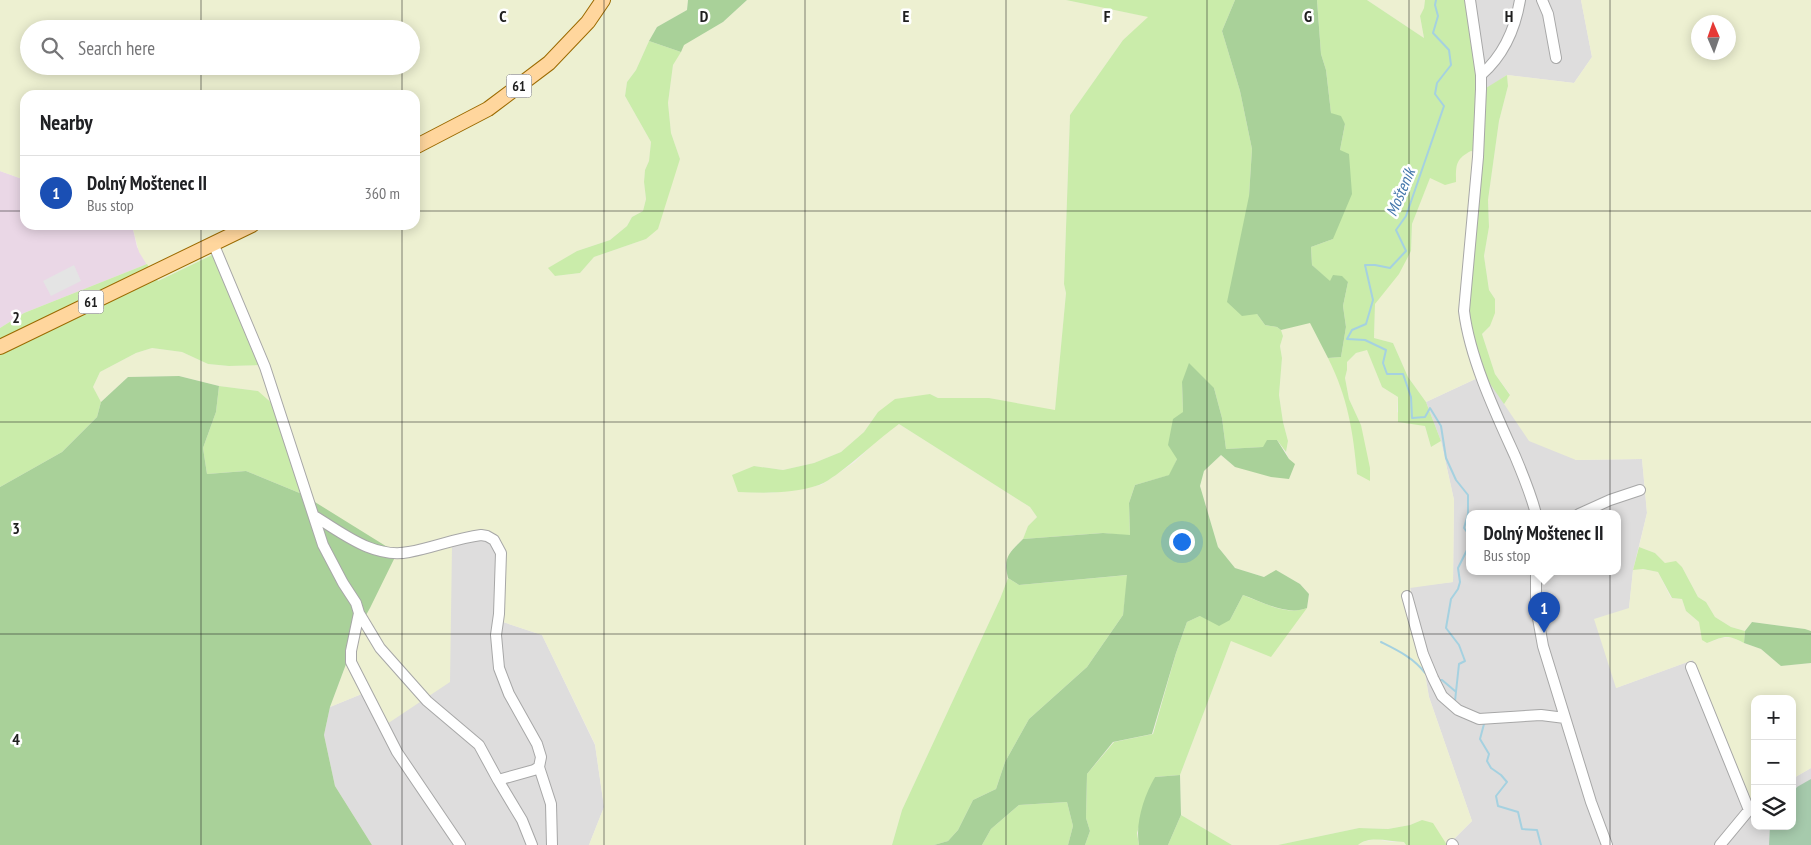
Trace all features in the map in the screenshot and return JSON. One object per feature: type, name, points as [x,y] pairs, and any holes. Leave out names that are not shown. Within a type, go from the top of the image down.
[{"type":"main road","name":"61","points":[[420,144],[488,109],[550,63],[588,22],[603,0]]},
{"type":"main road","name":"61","points":[[0,347],[241,230]]},
{"type":"street","points":[[1470,0],[1481,75],[1478,157],[1464,311],[1474,356],[1523,474],[1535,510]]},
{"type":"street","points":[[1481,75],[1493,64],[1510,36],[1518,17],[1520,0]]},
{"type":"street","points":[[1542,0],[1548,14],[1556,58]]},
{"type":"street","points":[[212,243],[265,367],[323,545],[343,583],[380,648],[427,701],[480,745],[522,820],[532,845]]},
{"type":"street","points":[[1588,510],[1640,490]]},
{"type":"street","points":[[314,516],[351,539],[373,550],[384,552],[407,553],[481,535],[497,543],[501,553],[499,614],[496,635],[499,668],[509,694],[536,744],[540,757],[539,767],[551,804],[552,845]]},
{"type":"street","points":[[1536,575],[1538,622],[1565,718],[1591,802],[1607,845]]},
{"type":"street","points":[[1407,596],[1423,654],[1434,679],[1442,696],[1458,710],[1482,719],[1541,715],[1565,718]]},
{"type":"street","points":[[359,613],[351,651],[351,662],[397,752],[460,845]]},
{"type":"street","points":[[1691,667],[1749,810],[1720,845]]},
{"type":"street","points":[[498,780],[539,767]]},
{"type":"shaded area","points":[[1473,0],[1581,0],[1592,57],[1574,83],[1507,75],[1486,89]]},
{"type":"shaded area","points":[[0,171],[20,178],[20,230],[133,230],[137,247],[147,264],[24,313],[0,328]]},
{"type":"shaded area","points":[[74,265],[81,281],[51,296],[43,281]]},
{"type":"shaded area","points":[[1484,375],[1576,460],[1642,459],[1647,513],[1633,570],[1616,688],[1693,660],[1751,802],[1751,830],[1796,830],[1796,777],[1811,768],[1811,845],[1448,845],[1472,821],[1429,697],[1410,587],[1453,582],[1454,500],[1441,441],[1426,402]]},
{"type":"shaded area","points":[[486,538],[505,560],[503,622],[542,635],[595,745],[604,807],[589,845],[372,845],[335,786],[324,735],[330,707],[369,691],[452,546]]},
{"type":"green space","points":[[0,0],[688,0],[687,10],[657,27],[636,70],[627,82],[625,96],[651,142],[649,161],[645,170],[646,199],[643,211],[632,217],[627,226],[610,240],[577,251],[549,268],[556,276],[580,273],[594,257],[646,239],[680,159],[671,133],[668,103],[673,65],[683,45],[723,22],[747,0],[1066,0],[1149,17],[1123,40],[1070,115],[1064,284],[1066,293],[1055,411],[989,398],[938,398],[930,394],[878,412],[864,432],[841,452],[814,463],[783,470],[754,466],[738,492],[771,493],[821,485],[855,462],[880,437],[899,424],[1030,507],[1037,517],[1028,526],[1023,539],[1011,551],[1005,565],[1008,578],[1000,599],[902,810],[892,845],[589,845],[604,807],[595,744],[542,635],[503,622],[505,560],[486,538],[452,546],[450,682],[387,724],[369,691],[330,707],[361,624],[258,391],[219,386],[179,376],[128,377],[101,402],[93,387],[100,372],[136,353],[152,348],[182,352],[208,364],[229,366],[259,365],[212,255],[157,281],[139,252],[133,230],[420,230],[420,90],[20,90],[20,178],[0,171]]},
{"type":"green space","points":[[688,0],[747,0],[723,22],[684,45],[681,52],[649,41],[657,27],[687,10]]},
{"type":"green space","points":[[1066,0],[1235,0],[1222,31],[1240,91],[1252,149],[1249,196],[1257,314],[1265,325],[1277,327],[1281,330],[1283,336],[1280,346],[1282,358],[1279,395],[1288,441],[1286,452],[1277,440],[1264,447],[1226,449],[1222,418],[1214,388],[1182,382],[1183,412],[1177,459],[1170,475],[1135,485],[1129,503],[1130,536],[1103,533],[1023,539],[1028,526],[1037,517],[1030,507],[899,424],[844,469],[821,484],[809,488],[769,493],[738,492],[732,475],[754,466],[783,470],[814,463],[841,452],[864,432],[878,412],[895,399],[930,394],[938,398],[989,398],[1055,410],[1066,293],[1064,284],[1070,115],[1123,40],[1148,17]]},
{"type":"green space","points":[[1235,0],[1317,0],[1321,54],[1326,70],[1331,113],[1341,116],[1345,124],[1340,150],[1349,154],[1352,194],[1333,239],[1311,247],[1312,265],[1330,281],[1333,275],[1342,276],[1348,282],[1343,306],[1346,327],[1341,357],[1328,358],[1310,323],[1281,330],[1277,327],[1265,325],[1257,314],[1242,316],[1227,302],[1249,196],[1252,149],[1240,91],[1222,31]]},
{"type":"green space","points":[[1317,0],[1367,0],[1424,38],[1420,16],[1425,0],[1473,0],[1486,88],[1507,75],[1508,86],[1499,121],[1488,200],[1489,227],[1484,256],[1489,290],[1495,299],[1495,313],[1490,326],[1482,334],[1495,374],[1510,395],[1504,404],[1484,375],[1474,349],[1469,317],[1470,270],[1483,154],[1471,151],[1459,160],[1456,182],[1445,185],[1430,178],[1412,224],[1411,251],[1399,274],[1375,304],[1374,338],[1393,343],[1408,377],[1426,402],[1441,441],[1431,447],[1425,426],[1398,422],[1398,397],[1382,387],[1367,350],[1356,353],[1347,362],[1345,378],[1349,399],[1361,425],[1370,468],[1370,481],[1357,474],[1354,443],[1345,401],[1328,358],[1341,357],[1346,327],[1343,306],[1348,282],[1330,282],[1312,265],[1311,247],[1333,239],[1340,150],[1345,124],[1331,113],[1326,70],[1321,54]]},
{"type":"green space","points":[[1367,0],[1425,0],[1420,16],[1424,38]]},
{"type":"green space","points":[[1581,0],[1811,0],[1811,631],[1752,622],[1745,631],[1731,627],[1715,617],[1706,602],[1698,597],[1682,567],[1665,563],[1655,553],[1639,547],[1647,513],[1642,459],[1576,460],[1529,441],[1504,404],[1510,394],[1495,374],[1482,334],[1490,326],[1495,299],[1489,290],[1484,256],[1489,227],[1488,200],[1499,121],[1508,86],[1507,75],[1574,83],[1592,57]]},
{"type":"green space","points":[[649,41],[681,52],[673,65],[668,103],[671,133],[680,159],[658,229],[646,239],[594,257],[580,273],[555,276],[548,268],[577,251],[610,240],[627,226],[632,217],[643,211],[646,199],[645,170],[649,161],[651,142],[625,96],[627,82],[636,70]]},
{"type":"green space","points":[[1471,151],[1483,154],[1470,270],[1484,375],[1426,402],[1408,377],[1393,343],[1374,338],[1375,304],[1411,251],[1412,224],[1430,177],[1456,163],[1463,155]]},
{"type":"green space","points":[[212,255],[260,365],[229,366],[208,364],[182,352],[152,348],[136,353],[100,372],[93,387],[101,402],[97,417],[62,452],[0,487],[0,328],[24,313],[147,264],[158,281]]},
{"type":"green space","points":[[1310,322],[1337,375],[1349,412],[1353,429],[1357,474],[1361,425],[1349,399],[1345,378],[1347,362],[1356,353],[1367,349],[1382,387],[1398,397],[1397,412],[1425,426],[1431,447],[1441,441],[1454,500],[1453,582],[1410,588],[1429,697],[1472,821],[1448,845],[1422,820],[1410,825],[1388,829],[1359,828],[1278,845],[1232,845],[1181,815],[1180,775],[1231,641],[1307,608],[1309,594],[1300,584],[1277,571],[1264,577],[1235,568],[1218,547],[1200,486],[1204,471],[1221,455],[1235,467],[1289,459],[1286,452],[1288,441],[1279,395],[1282,358],[1280,346],[1283,336],[1281,330]]},
{"type":"green space","points":[[1189,363],[1214,388],[1222,418],[1226,449],[1263,447],[1267,440],[1277,440],[1289,459],[1295,464],[1289,479],[1271,477],[1235,467],[1221,455],[1204,471],[1200,486],[1218,547],[1235,568],[1264,577],[1276,570],[1300,584],[1309,594],[1307,608],[1300,610],[1283,609],[1243,595],[1230,620],[1219,626],[1200,616],[1187,622],[1152,734],[1113,742],[1087,774],[1086,818],[1090,831],[1085,845],[1068,845],[1073,826],[1067,802],[1019,805],[991,829],[982,845],[934,845],[948,841],[958,830],[973,800],[996,789],[1005,762],[1029,719],[1087,667],[1123,615],[1127,575],[1019,585],[1008,578],[1006,565],[1008,556],[1023,539],[1103,533],[1130,535],[1129,503],[1135,485],[1169,475],[1177,459],[1168,445],[1173,419],[1183,412],[1182,382]]},
{"type":"green space","points":[[179,376],[219,386],[216,412],[203,448],[207,474],[246,471],[302,494],[397,553],[361,624],[330,707],[324,735],[335,786],[372,845],[0,845],[0,487],[62,452],[97,417],[101,402],[128,377]]},
{"type":"green space","points":[[219,386],[258,391],[275,406],[302,494],[246,471],[207,474],[203,448],[216,412]]},
{"type":"green space","points":[[1639,547],[1655,553],[1665,563],[1676,561],[1682,567],[1698,597],[1706,602],[1715,617],[1731,627],[1745,631],[1744,643],[1730,637],[1707,643],[1702,640],[1699,622],[1686,611],[1682,599],[1672,598],[1658,572],[1643,569],[1633,570]]},
{"type":"green space","points":[[1642,569],[1658,572],[1671,598],[1682,599],[1686,611],[1699,622],[1707,643],[1721,638],[1732,637],[1761,649],[1781,666],[1811,663],[1811,768],[1796,777],[1796,695],[1751,695],[1751,802],[1693,660],[1616,688],[1594,619],[1629,608],[1633,570]]},
{"type":"green space","points":[[1128,575],[1123,615],[1087,667],[1029,719],[1005,762],[996,789],[973,800],[958,830],[948,841],[934,845],[892,845],[902,810],[1008,578],[1019,585]]},
{"type":"green space","points":[[1243,595],[1283,609],[1300,610],[1307,608],[1271,657],[1231,641],[1180,775],[1155,777],[1137,833],[1139,845],[1085,845],[1090,831],[1086,818],[1087,774],[1114,742],[1153,734],[1176,653],[1187,622],[1200,616],[1230,620]]},
{"type":"green space","points":[[1752,622],[1811,631],[1811,663],[1781,666],[1761,649],[1744,643],[1745,631]]},
{"type":"green space","points":[[1180,775],[1181,815],[1168,845],[1139,845],[1138,828],[1141,810],[1155,777]]},
{"type":"green space","points":[[1811,779],[1811,845],[1769,845],[1770,830],[1796,830],[1797,787]]},
{"type":"green space","points":[[1067,802],[1073,826],[1068,845],[982,845],[991,829],[1019,805]]},
{"type":"green space","points":[[1181,815],[1232,845],[1168,845]]},
{"type":"green space","points":[[1422,820],[1433,823],[1447,845],[1406,845],[1404,842],[1368,840],[1358,845],[1278,845],[1359,828],[1388,829],[1410,825]]},
{"type":"green space","points":[[1376,839],[1404,842],[1406,845],[1358,845],[1361,842]]},
{"type":"waterway","name":"Mošteník","points":[[1436,0],[1435,5],[1438,16],[1433,33],[1449,50],[1451,65],[1437,83],[1435,94],[1444,106],[1406,216],[1396,230],[1406,251],[1390,268],[1365,265],[1373,300],[1366,324],[1352,330],[1347,339],[1365,340],[1386,350],[1383,363],[1387,374],[1403,374],[1411,397],[1412,418],[1425,417],[1430,408],[1441,426],[1446,458],[1456,480],[1468,495],[1468,510]]},
{"type":"waterway","name":"Mošteník","points":[[1466,521],[1464,528],[1466,531]]},
{"type":"waterway","name":"Mošteník","points":[[1455,701],[1459,664],[1465,661],[1459,645],[1446,628],[1451,599],[1458,589],[1460,582],[1458,568],[1466,552]]},
{"type":"waterway","points":[[1381,642],[1399,651],[1425,673]]},
{"type":"waterway","points":[[1437,680],[1442,680],[1455,691]]},
{"type":"waterway","name":"Mošteník","points":[[1484,724],[1480,739],[1489,754],[1487,761],[1491,768],[1507,782],[1496,796],[1498,806],[1518,812],[1522,829],[1537,830],[1541,845]]},
{"type":"place","name":"Dolný Moštenec II","points":[[1544,633]]}]
